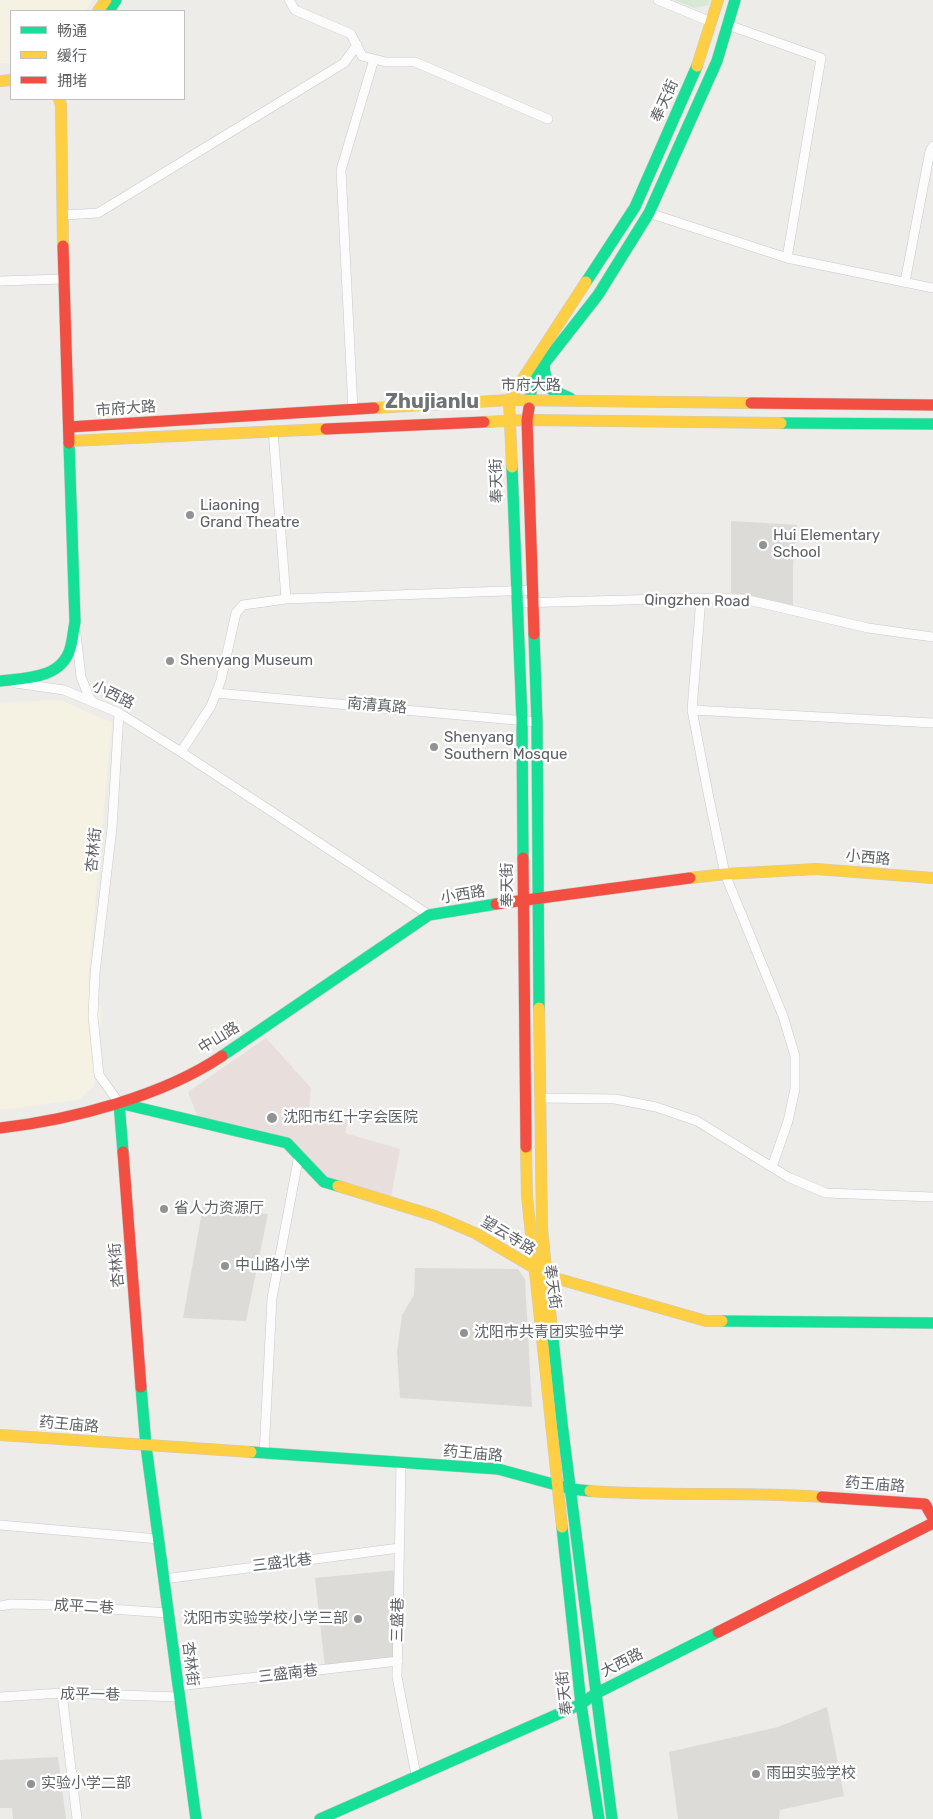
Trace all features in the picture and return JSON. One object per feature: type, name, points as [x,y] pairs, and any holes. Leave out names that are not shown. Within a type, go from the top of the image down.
[{"type":"main road","name":"奉天街","points":[[599,1819],[581,1704],[557,1485],[540,1303],[534,1268],[527,1196],[522,721],[509,400],[635,208],[702,55],[718,0]]},
{"type":"main road","name":"奉天街","points":[[612,1819],[595,1694],[572,1489],[562,1423],[542,1228],[537,898],[537,722],[527,420],[532,385],[544,364],[598,295],[649,213],[718,61],[735,0]]},
{"type":"main road","points":[[0,681],[45,674],[61,667],[69,654],[75,622],[63,279],[64,215],[61,101]]},
{"type":"main road","points":[[544,364],[546,379],[552,390],[575,401]]},
{"type":"main road","name":"市府大路","points":[[69,428],[509,400],[933,406]]},
{"type":"main road","name":"市府大路","points":[[70,441],[273,430],[527,420],[933,424]]},
{"type":"main road","name":"小西路","points":[[428,916],[537,898],[724,874],[816,869],[933,878]]},
{"type":"main road","name":"中山路","points":[[0,1128],[118,1103],[156,1089],[212,1062],[428,916]]},
{"type":"main road","name":"望云寺路","points":[[118,1103],[287,1143],[324,1182],[435,1216],[475,1233],[548,1276],[706,1321],[933,1323]]},
{"type":"main road","name":"杏林街","points":[[118,1103],[146,1446],[196,1819]]},
{"type":"main road","name":"药王庙路","points":[[0,1435],[498,1469],[572,1489],[634,1494],[773,1493],[925,1504],[933,1518]]},
{"type":"main road","name":"大西路","points":[[320,1819],[416,1775],[581,1704],[595,1694],[933,1523]]},
{"type":"street","points":[[289,0],[296,10],[351,34],[362,56],[386,62],[415,62],[548,119]]},
{"type":"street","points":[[658,0],[711,22]]},
{"type":"street","points":[[728,25],[821,58],[787,258]]},
{"type":"street","points":[[64,215],[98,213],[344,63],[357,46]]},
{"type":"street","points":[[352,410],[341,170],[374,59]]},
{"type":"street","points":[[905,282],[930,151],[933,146]]},
{"type":"street","points":[[649,213],[787,258],[933,288]]},
{"type":"street","points":[[0,281],[63,279]]},
{"type":"street","points":[[273,430],[286,599]]},
{"type":"street","points":[[181,752],[211,706],[236,613],[242,605],[286,599],[517,591],[533,596]]},
{"type":"street","name":"Qingzhen Road","points":[[517,603],[533,596],[744,599],[868,628],[933,637]]},
{"type":"street","points":[[700,598],[692,710],[724,874],[783,1016],[795,1056],[795,1088],[792,1105],[772,1167]]},
{"type":"street","points":[[75,622],[81,678],[90,699]]},
{"type":"street","name":"小西路","points":[[0,681],[64,690],[90,699],[119,713],[428,916]]},
{"type":"street","name":"南清真路","points":[[216,693],[537,722]]},
{"type":"street","points":[[692,710],[933,723]]},
{"type":"street","name":"杏林街","points":[[118,1103],[99,1075],[93,1016],[95,974],[112,828],[119,713]]},
{"type":"street","points":[[539,1098],[615,1099],[656,1107],[697,1121],[772,1167],[826,1194],[933,1197]]},
{"type":"street","points":[[264,1454],[272,1298],[299,1155]]},
{"type":"street","name":"三盛巷","points":[[401,1463],[397,1677],[416,1775]]},
{"type":"street","points":[[0,1524],[159,1539]]},
{"type":"street","name":"三盛北巷","points":[[164,1579],[399,1548]]},
{"type":"street","name":"成平二巷","points":[[0,1606],[11,1604],[52,1605],[168,1613]]},
{"type":"street","name":"三盛南巷","points":[[179,1692],[398,1660]]},
{"type":"street","name":"成平一巷","points":[[0,1696],[62,1693],[179,1692]]},
{"type":"street","points":[[62,1693],[77,1819]]},
{"type":"shaded area","points":[[0,0],[92,0],[86,10],[10,10],[10,63],[0,63]]},
{"type":"shaded area","name":"Hui Elementary School","points":[[731,521],[797,525],[793,564],[793,605],[731,593]]},
{"type":"shaded area","points":[[61,700],[112,723],[88,980],[102,1010],[94,1086],[78,1100],[0,1110],[0,703]]},
{"type":"shaded area","name":"沈阳市红十字会医院","points":[[266,1038],[311,1088],[309,1109],[348,1120],[345,1133],[400,1149],[391,1197],[326,1179],[294,1143],[197,1116],[188,1092]]},
{"type":"shaded area","name":"中山路小学","points":[[203,1206],[268,1214],[246,1321],[183,1318]]},
{"type":"shaded area","name":"沈阳市共青团实验中学","points":[[415,1268],[518,1269],[525,1279],[532,1407],[400,1398],[397,1352],[402,1315],[414,1295]]},
{"type":"shaded area","name":"沈阳市实验学校小学三部","points":[[397,1570],[396,1659],[325,1667],[315,1578]]},
{"type":"shaded area","name":"雨田实验学校","points":[[827,1707],[844,1796],[780,1810],[779,1819],[678,1819],[669,1752],[778,1727]]},
{"type":"shaded area","name":"实验小学二部","points":[[58,1757],[66,1819],[13,1819],[12,1808],[0,1808],[0,1760]]},
{"type":"green space","points":[[674,0],[710,0],[708,5],[694,8]]},
{"type":"traffic: fast","points":[[110,10],[116,0]]},
{"type":"traffic: fast","points":[[529,408],[532,385],[544,364],[598,295],[649,213],[717,61],[735,0]]},
{"type":"traffic: fast","points":[[586,282],[635,207],[697,66]]},
{"type":"traffic: fast","points":[[544,364],[545,374],[552,390],[570,398]]},
{"type":"traffic: fast","points":[[781,423],[933,424]]},
{"type":"traffic: fast","points":[[0,681],[31,677],[50,672],[65,659],[71,646],[75,622],[69,443]]},
{"type":"traffic: fast","points":[[512,467],[522,721],[523,858]]},
{"type":"traffic: fast","points":[[534,634],[537,722],[539,1008]]},
{"type":"traffic: fast","points":[[222,1056],[429,915],[496,904]]},
{"type":"traffic: fast","points":[[123,1152],[119,1103],[287,1143],[324,1182],[338,1186]]},
{"type":"traffic: fast","points":[[722,1321],[933,1323]]},
{"type":"traffic: fast","points":[[552,1330],[612,1819]]},
{"type":"traffic: fast","points":[[141,1387],[146,1446],[196,1819]]},
{"type":"traffic: fast","points":[[251,1452],[498,1469],[571,1489],[590,1491]]},
{"type":"traffic: fast","points":[[562,1527],[581,1704],[599,1819]]},
{"type":"traffic: fast","points":[[320,1819],[581,1704],[595,1694],[718,1632]]},
{"type":"traffic: slow","points":[[99,10],[106,0]]},
{"type":"traffic: slow","points":[[697,66],[718,0]]},
{"type":"traffic: slow","points":[[0,81],[10,80]]},
{"type":"traffic: slow","points":[[59,100],[61,105],[63,246]]},
{"type":"traffic: slow","points":[[512,467],[509,400],[586,282]]},
{"type":"traffic: slow","points":[[374,408],[509,400],[751,403]]},
{"type":"traffic: slow","points":[[484,422],[527,420],[781,423]]},
{"type":"traffic: slow","points":[[70,441],[326,429]]},
{"type":"traffic: slow","points":[[690,878],[816,869],[933,878]]},
{"type":"traffic: slow","points":[[539,1008],[542,1228],[552,1330]]},
{"type":"traffic: slow","points":[[526,1147],[527,1196],[562,1527]]},
{"type":"traffic: slow","points":[[338,1186],[435,1216],[475,1233],[548,1276],[706,1321],[722,1321]]},
{"type":"traffic: slow","points":[[0,1435],[251,1452]]},
{"type":"traffic: slow","points":[[590,1491],[822,1497]]},
{"type":"traffic: jam","points":[[63,246],[69,443]]},
{"type":"traffic: jam","points":[[751,403],[933,405]]},
{"type":"traffic: jam","points":[[69,427],[374,408]]},
{"type":"traffic: jam","points":[[529,408],[527,420],[534,634]]},
{"type":"traffic: jam","points":[[326,429],[484,422]]},
{"type":"traffic: jam","points":[[523,858],[526,1147]]},
{"type":"traffic: jam","points":[[496,904],[690,878]]},
{"type":"traffic: jam","points":[[0,1128],[56,1119],[116,1104],[172,1083],[222,1056]]},
{"type":"traffic: jam","points":[[123,1152],[141,1387]]},
{"type":"traffic: jam","points":[[822,1497],[925,1504],[933,1518]]},
{"type":"traffic: jam","points":[[718,1632],[933,1523]]},
{"type":"place","name":"Liaoning Grand Theatre","points":[[190,515]]},
{"type":"place","name":"Hui Elementary School","points":[[763,545]]},
{"type":"place","name":"Shenyang Museum","points":[[170,661]]},
{"type":"place","name":"Shenyang Southern Mosque","points":[[434,747]]},
{"type":"place","name":"沈阳市红十字会医院","points":[[272,1118]]},
{"type":"place","name":"省人力资源厅","points":[[164,1209]]},
{"type":"place","name":"中山路小学","points":[[225,1266]]},
{"type":"place","name":"沈阳市共青团实验中学","points":[[464,1333]]},
{"type":"place","name":"沈阳市实验学校小学三部","points":[[358,1619]]},
{"type":"place","name":"雨田实验学校","points":[[756,1774]]},
{"type":"place","name":"实验小学二部","points":[[31,1784]]},
{"type":"district","name":"Zhujianlu","points":[[432,402]]}]
